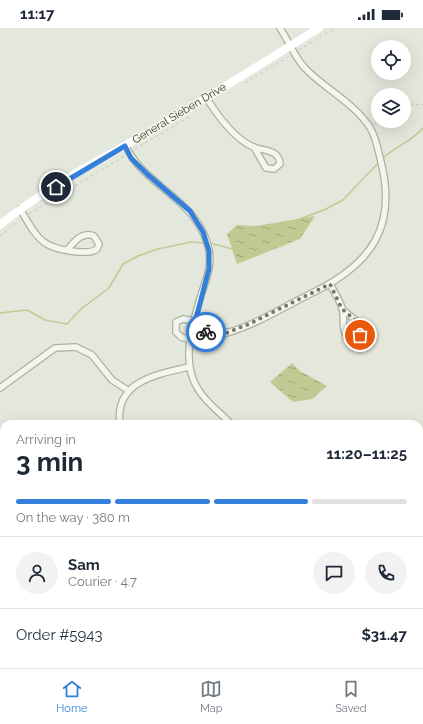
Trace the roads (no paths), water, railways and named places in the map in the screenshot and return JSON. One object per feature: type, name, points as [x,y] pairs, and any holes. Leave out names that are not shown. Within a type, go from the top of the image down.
[{"type":"street","points":[[193,330],[224,334],[249,324],[330,284],[360,263],[377,240],[386,212],[385,181],[376,140],[368,125],[353,108],[303,66],[280,28]]},
{"type":"street","name":"General Sieben Drive","points":[[0,225],[20,209],[127,149],[206,97],[293,49],[319,28]]},
{"type":"street","points":[[206,97],[220,119],[254,147],[266,168],[274,169],[280,164],[279,157],[274,153],[254,147]]},
{"type":"street","points":[[127,149],[147,174],[190,211],[203,232],[209,251],[209,269],[193,330],[189,367],[198,388],[212,406],[227,420]]},
{"type":"street","points":[[20,209],[42,242],[52,248],[66,250],[91,252],[97,249],[99,244],[94,236],[85,235],[77,239],[66,250]]},
{"type":"street","points":[[330,284],[342,309],[346,336],[350,339],[355,339],[362,332],[362,327],[342,309]]},
{"type":"street","points":[[191,340],[181,337],[176,332],[176,322],[183,318],[195,321]]},
{"type":"street","points":[[0,388],[55,348],[76,347],[92,355],[112,380],[129,392]]},
{"type":"street","points":[[120,420],[122,404],[129,392],[138,382],[159,374],[189,367]]},
{"type":"water","points":[[315,216],[300,239],[237,264],[227,234],[237,225],[256,226]]},
{"type":"water","points":[[292,363],[300,371],[327,386],[312,399],[293,402],[270,382]]},
{"type":"waterway","points":[[382,159],[423,128]]},
{"type":"waterway","points":[[297,220],[326,209],[343,200],[379,162]]},
{"type":"waterway","points":[[0,313],[27,310],[45,320],[67,324],[81,309],[109,288],[123,264],[138,256],[158,249],[191,242],[205,243]]},
{"type":"waterway","points":[[209,243],[233,249]]}]
